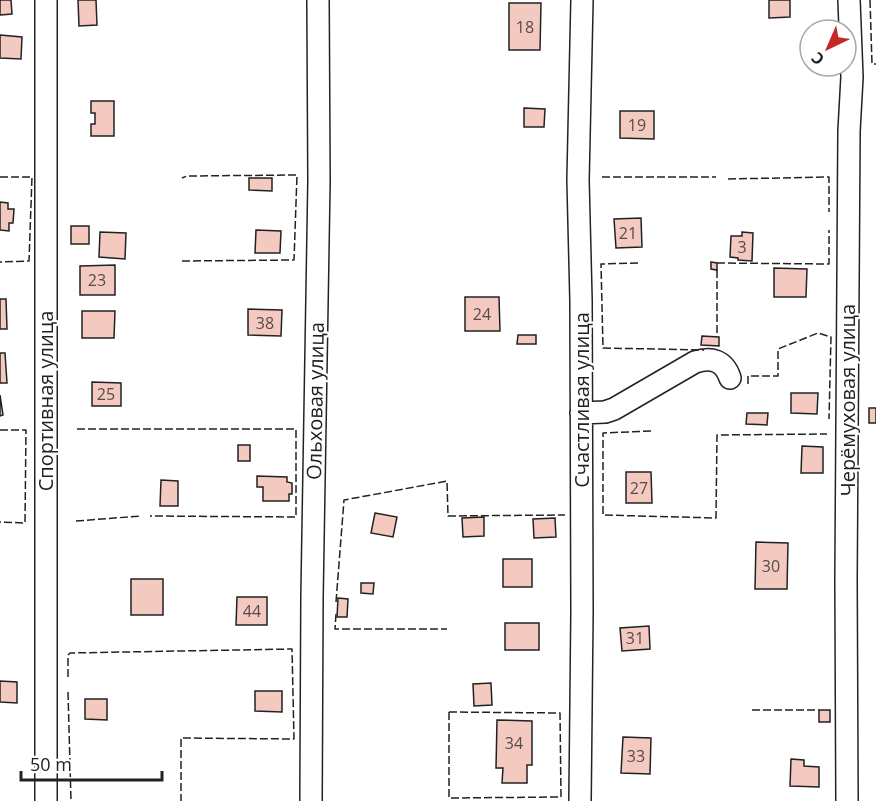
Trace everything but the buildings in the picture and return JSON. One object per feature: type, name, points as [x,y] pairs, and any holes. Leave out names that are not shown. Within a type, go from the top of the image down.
[{"type":"street","name":"Спортивная улица","points":[[46,0],[46,801]]},
{"type":"street","name":"Ольховая улица","points":[[311,801],[319,181],[318,0]]},
{"type":"street","name":"Счастливая улица","points":[[580,801],[582,612],[578,180],[582,0]]},
{"type":"street","name":"Черёмуховая улица","points":[[847,801],[849,131],[852,77],[849,0]]},
{"type":"street","points":[[581,413],[605,412],[614,409],[695,362],[703,360],[717,361],[727,370],[730,378]]},
{"type":"fence","points":[[870,0],[872,64],[876,64]]},
{"type":"fence","points":[[182,178],[187,176],[297,175],[294,260],[182,261]]},
{"type":"fence","points":[[0,177],[32,177],[29,261],[0,262]]},
{"type":"fence","points":[[602,177],[716,177]]},
{"type":"fence","points":[[728,179],[829,177],[829,212]]},
{"type":"fence","points":[[717,263],[829,264],[829,230]]},
{"type":"fence","points":[[638,263],[601,264],[603,348],[704,350]]},
{"type":"fence","points":[[717,270],[717,336]]},
{"type":"fence","points":[[748,384],[748,376],[778,376],[778,349],[818,333],[831,337],[829,419]]},
{"type":"fence","points":[[77,429],[296,429],[296,517],[150,516]]},
{"type":"fence","points":[[0,430],[26,430],[25,523],[0,522]]},
{"type":"fence","points":[[651,431],[603,433],[603,515],[716,518],[717,435],[827,434]]},
{"type":"fence","points":[[336,602],[344,500],[447,481],[448,516],[565,515]]},
{"type":"fence","points":[[76,521],[141,516]]},
{"type":"fence","points":[[336,614],[335,629],[447,629]]},
{"type":"fence","points":[[68,677],[68,655],[70,653],[292,649],[294,739],[181,738],[181,801]]},
{"type":"fence","points":[[68,692],[71,801]]},
{"type":"fence","points":[[752,710],[819,710]]},
{"type":"fence","points":[[449,712],[560,713],[561,797],[449,798],[449,712]]}]
